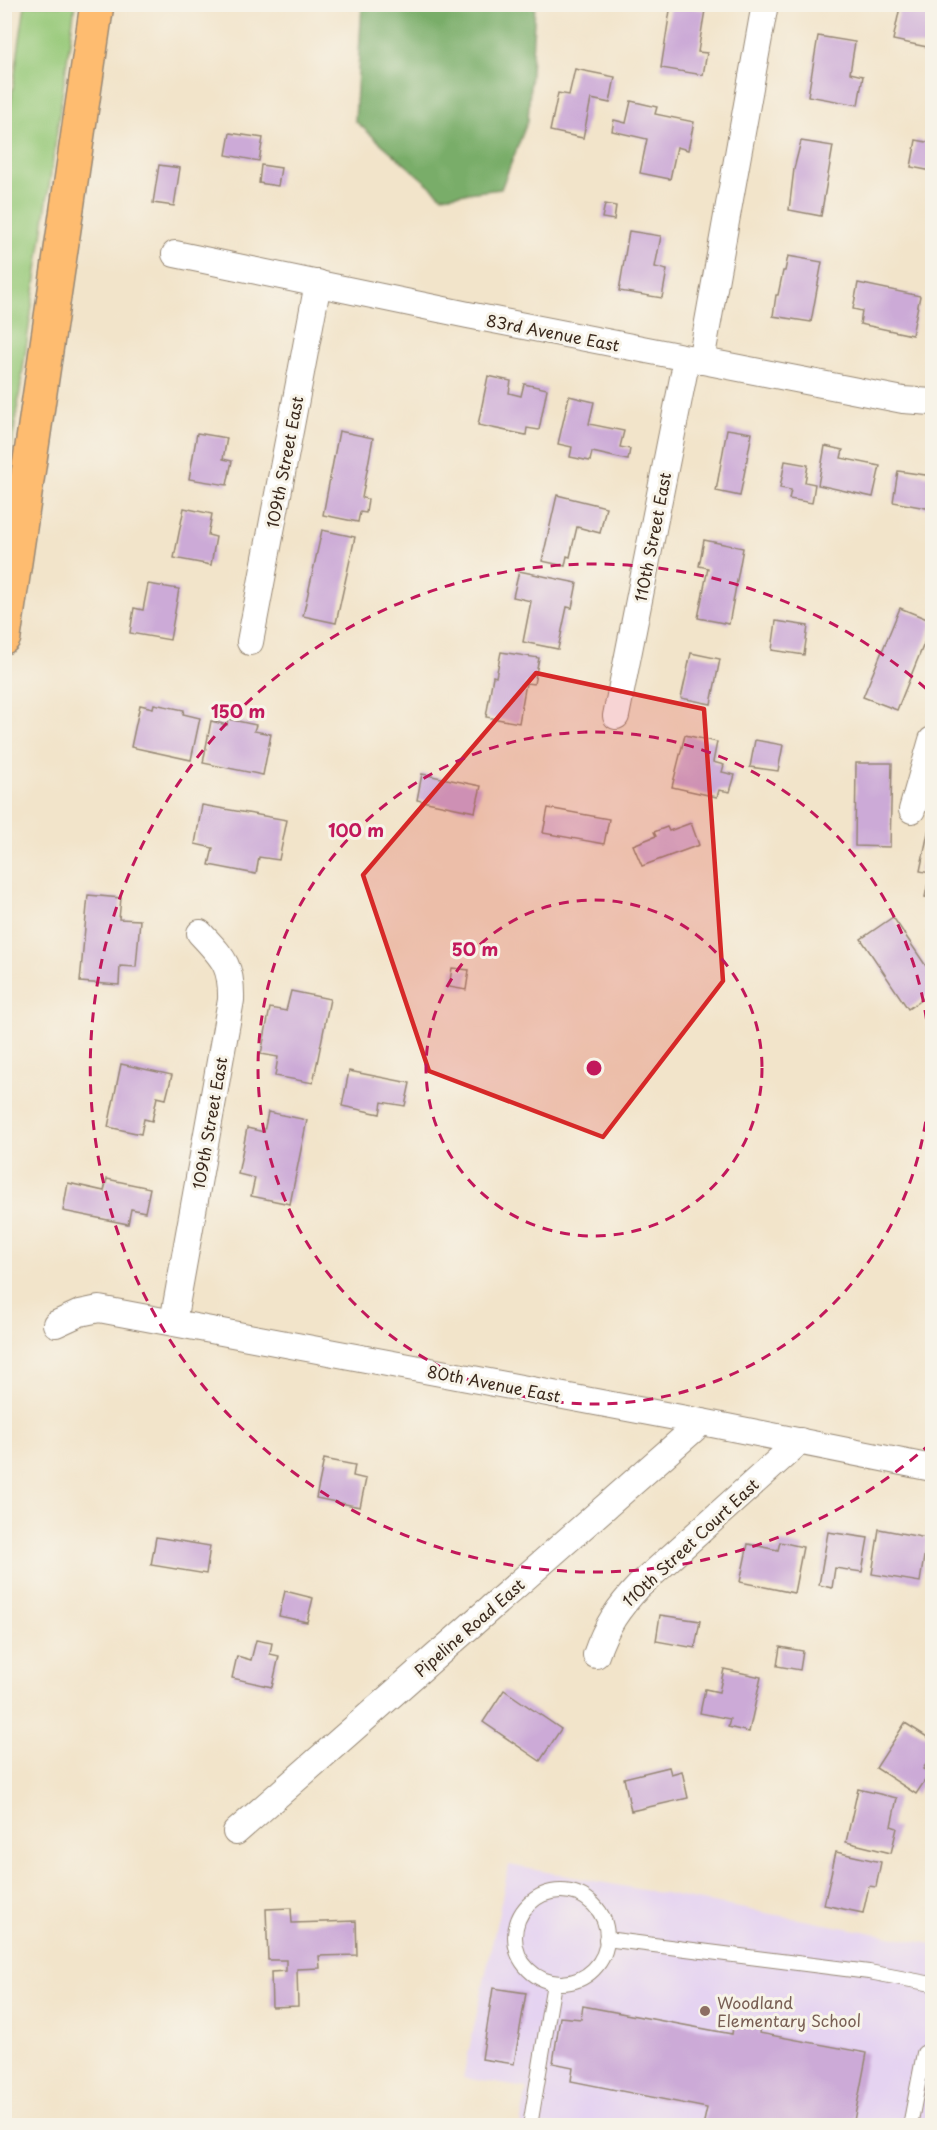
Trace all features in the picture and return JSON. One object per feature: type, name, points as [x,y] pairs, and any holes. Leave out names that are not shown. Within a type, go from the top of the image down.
[{"type":"highway","points":[[4,637],[97,4]]},
{"type":"street","name":"110th Street East","points":[[616,716],[694,359],[765,4]]},
{"type":"street","name":"83rd Avenue East","points":[[175,254],[468,315],[903,400],[933,402]]},
{"type":"street","name":"109th Street East","points":[[250,642],[318,283]]},
{"type":"street","points":[[912,810],[932,738]]},
{"type":"street","name":"109th Street East","points":[[173,1322],[231,1000],[232,980],[225,962],[200,933]]},
{"type":"street","name":"80th Avenue East","points":[[56,1324],[80,1313],[99,1309],[702,1422],[933,1468]]},
{"type":"street","name":"Pipeline Road East","points":[[236,1832],[702,1422]]},
{"type":"street","name":"110th Street Court East","points":[[596,1655],[603,1634],[618,1608],[639,1586],[800,1441]]},
{"type":"lane","points":[[559,1891],[574,1893],[587,1900],[598,1911],[605,1924],[606,1939],[603,1954],[596,1968],[583,1977],[569,1983],[554,1983],[539,1978],[527,1969],[519,1957],[515,1942],[516,1927],[521,1913],[531,1902],[544,1894],[559,1891]]},
{"type":"lane","points":[[606,1939],[869,1972],[933,1984]]},
{"type":"lane","points":[[530,2126],[554,1983]]},
{"type":"lane","points":[[910,2126],[924,2053],[933,2055]]},
{"type":"highlighted area","points":[[536,673],[704,709],[723,981],[603,1137],[429,1071],[363,875]]},
{"type":"shaded area","name":"Woodland Elementary School","points":[[509,1865],[932,1944],[932,2125],[520,2125],[527,2088],[463,2078]]},
{"type":"green space","points":[[25,5],[75,5],[5,495],[4,149]]},
{"type":"green space","points":[[362,5],[535,5],[528,120],[501,189],[442,196],[355,121]]},
{"type":"building","points":[[671,4],[705,10],[698,52],[707,53],[703,75],[661,68]]},
{"type":"building","points":[[900,7],[932,14],[932,48],[893,40]]},
{"type":"building","points":[[818,36],[855,42],[850,73],[863,76],[858,105],[808,96]]},
{"type":"building","points":[[575,69],[615,77],[610,103],[591,99],[583,138],[550,131],[558,93],[569,95]]},
{"type":"building","points":[[631,101],[657,107],[655,114],[694,122],[688,150],[677,147],[670,179],[640,173],[647,139],[612,131],[614,120],[626,123]]},
{"type":"building","points":[[230,133],[263,138],[259,161],[226,155]]},
{"type":"building","points":[[916,140],[932,143],[932,171],[911,167]]},
{"type":"building","points":[[801,141],[833,146],[821,216],[789,210],[794,169]]},
{"type":"building","points":[[159,165],[180,168],[174,206],[153,203]]},
{"type":"building","points":[[261,165],[281,168],[278,186],[259,183]]},
{"type":"building","points":[[605,204],[616,206],[614,220],[602,218]]},
{"type":"building","points":[[629,231],[661,236],[655,267],[667,270],[662,298],[619,291]]},
{"type":"building","points":[[788,256],[822,262],[811,322],[773,316],[776,295],[778,295]]},
{"type":"building","points":[[858,283],[920,296],[912,335],[860,324],[862,311],[853,309]]},
{"type":"building","points":[[488,376],[511,381],[509,393],[521,396],[524,384],[547,389],[539,430],[527,428],[526,435],[478,425]]},
{"type":"building","points":[[569,396],[594,402],[589,424],[624,431],[620,447],[630,449],[628,460],[592,452],[590,461],[570,457],[572,447],[558,444]]},
{"type":"building","points":[[727,429],[752,433],[740,496],[716,491]]},
{"type":"building","points":[[339,431],[373,438],[362,498],[368,499],[366,513],[360,512],[358,522],[323,515]]},
{"type":"building","points":[[197,433],[227,438],[223,459],[232,461],[227,485],[189,479]]},
{"type":"building","points":[[825,446],[843,450],[841,458],[880,466],[873,497],[818,485]]},
{"type":"building","points":[[785,461],[808,465],[805,482],[815,484],[812,503],[789,499],[791,490],[780,488]]},
{"type":"building","points":[[898,471],[932,476],[932,509],[893,502]]},
{"type":"building","points":[[557,495],[606,507],[600,533],[577,527],[570,557],[567,556],[565,566],[542,561]]},
{"type":"building","points":[[184,508],[212,514],[208,535],[216,537],[211,565],[174,558]]},
{"type":"building","points":[[322,530],[355,537],[336,623],[303,616]]},
{"type":"building","points":[[704,540],[743,548],[729,624],[698,618],[708,568],[699,566]]},
{"type":"building","points":[[519,571],[577,583],[572,608],[567,607],[558,649],[523,642],[531,601],[513,597]]},
{"type":"building","points":[[148,584],[179,589],[170,640],[130,633],[134,608],[143,610]]},
{"type":"building","points":[[900,608],[932,621],[932,624],[897,710],[863,697]]},
{"type":"building","points":[[776,621],[808,626],[804,655],[772,650]]},
{"type":"building","points":[[501,652],[539,658],[534,684],[526,683],[519,723],[486,717],[493,676],[496,677]]},
{"type":"building","points":[[691,653],[720,659],[711,704],[681,698]]},
{"type":"building","points":[[154,704],[184,710],[183,714],[200,718],[191,760],[131,747],[140,705],[153,708]]},
{"type":"building","points":[[228,719],[256,725],[254,731],[271,734],[263,775],[203,763],[211,721],[227,725]]},
{"type":"building","points":[[685,735],[717,742],[713,762],[724,765],[722,772],[735,775],[730,792],[719,790],[717,797],[672,787]]},
{"type":"building","points":[[755,740],[783,745],[778,771],[750,767]]},
{"type":"building","points":[[856,763],[892,763],[890,847],[855,846]]},
{"type":"building","points":[[422,774],[481,786],[475,812],[417,800]]},
{"type":"building","points":[[202,805],[287,820],[279,860],[259,857],[256,874],[209,865],[213,848],[195,844]]},
{"type":"building","points":[[548,808],[609,819],[604,844],[543,833]]},
{"type":"building","points":[[691,823],[699,845],[642,866],[633,845],[656,836],[654,832],[667,827],[669,831]]},
{"type":"building","points":[[930,823],[932,824],[932,898],[925,897],[930,873],[920,871]]},
{"type":"building","points":[[88,895],[121,898],[119,919],[140,920],[136,967],[120,966],[119,985],[80,982]]},
{"type":"building","points":[[893,917],[932,975],[932,992],[908,1009],[861,939]]},
{"type":"building","points":[[452,968],[469,970],[466,990],[449,987]]},
{"type":"building","points":[[291,991],[330,999],[313,1083],[275,1076],[278,1057],[261,1054],[270,1008],[286,1011]]},
{"type":"building","points":[[121,1064],[172,1075],[166,1099],[157,1097],[152,1121],[144,1119],[141,1134],[108,1127]]},
{"type":"building","points":[[349,1071],[410,1083],[405,1106],[382,1102],[380,1114],[342,1106]]},
{"type":"building","points":[[268,1112],[307,1120],[290,1204],[251,1196],[255,1178],[238,1174],[247,1128],[264,1132]]},
{"type":"building","points":[[107,1179],[150,1188],[145,1212],[131,1209],[128,1224],[63,1211],[68,1183],[104,1191]]},
{"type":"building","points":[[324,1459],[355,1465],[353,1476],[366,1479],[360,1507],[316,1498]]},
{"type":"building","points":[[879,1529],[927,1538],[920,1582],[872,1574]]},
{"type":"building","points":[[828,1532],[868,1538],[862,1572],[835,1568],[832,1588],[819,1585]]},
{"type":"building","points":[[156,1537],[210,1546],[206,1574],[151,1565]]},
{"type":"building","points":[[780,1542],[803,1547],[794,1593],[740,1582],[748,1544],[778,1550]]},
{"type":"building","points":[[285,1591],[313,1598],[307,1622],[279,1616]]},
{"type":"building","points":[[660,1615],[700,1621],[695,1648],[656,1641]]},
{"type":"building","points":[[256,1640],[272,1643],[270,1654],[279,1656],[272,1687],[232,1678],[237,1656],[251,1660]]},
{"type":"building","points":[[780,1647],[803,1651],[800,1670],[777,1666]]},
{"type":"building","points":[[724,1669],[761,1677],[749,1732],[728,1727],[730,1719],[700,1713],[705,1689],[719,1692]]},
{"type":"building","points":[[504,1690],[561,1729],[540,1761],[483,1722]]},
{"type":"building","points":[[905,1723],[932,1740],[932,1755],[923,1769],[930,1773],[916,1794],[876,1768]]},
{"type":"building","points":[[669,1767],[671,1774],[682,1771],[688,1798],[631,1811],[624,1778]]},
{"type":"building","points":[[858,1789],[897,1798],[891,1826],[897,1828],[891,1853],[846,1842]]},
{"type":"building","points":[[836,1852],[881,1862],[876,1887],[869,1886],[863,1913],[824,1905]]},
{"type":"building","points":[[291,1908],[292,1923],[356,1921],[357,1955],[319,1956],[320,1968],[297,1969],[298,2006],[272,2007],[271,1972],[286,1971],[286,1960],[268,1960],[266,1909]]},
{"type":"building","points":[[493,1988],[526,1993],[514,2064],[482,2059]]},
{"type":"building","points":[[583,2006],[732,2034],[734,2021],[760,2027],[759,2033],[867,2053],[853,2126],[703,2126],[707,2108],[571,2081],[573,2067],[553,2063],[560,2017],[581,2019]]},
{"type":"place","name":"Woodland Elementary School","points":[[705,2011]]}]
